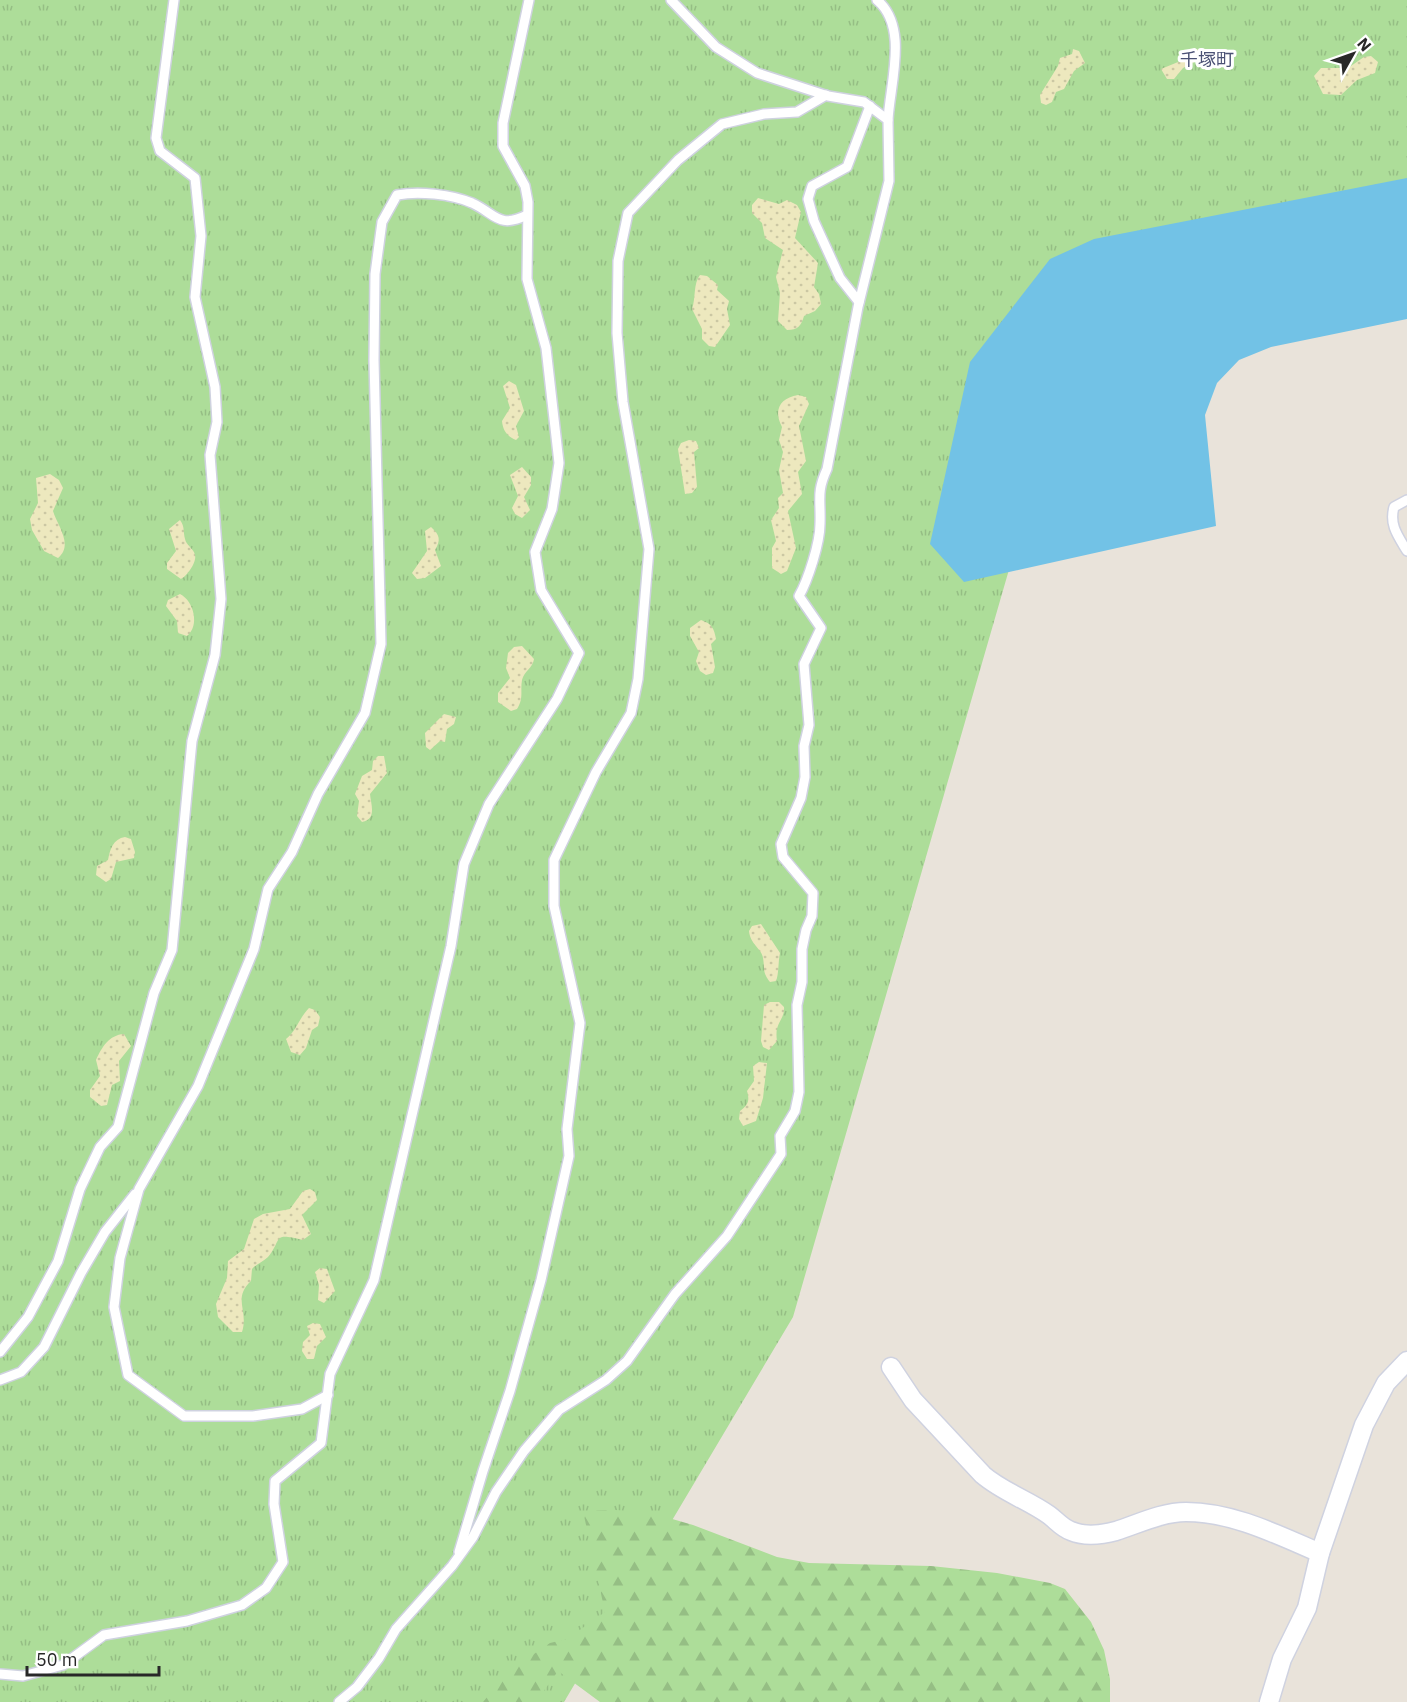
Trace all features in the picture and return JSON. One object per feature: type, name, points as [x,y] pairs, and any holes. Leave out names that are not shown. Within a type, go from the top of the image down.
[{"type":"street","points":[[1269,1702],[1282,1659],[1307,1608],[1320,1553],[1364,1425],[1386,1383],[1407,1361]]},
{"type":"street","points":[[891,1366],[913,1400],[983,1475],[1071,1531],[1086,1535],[1100,1535],[1164,1515],[1184,1512],[1206,1513],[1224,1516],[1268,1531],[1320,1553]]},
{"type":"lane","points":[[0,1352],[28,1317],[58,1261],[80,1189],[100,1147],[118,1127],[154,993],[172,950],[192,741],[215,655],[221,599],[210,455],[217,422],[215,387],[195,297],[201,236],[198,201],[195,178],[160,151],[156,138],[174,0]]},
{"type":"lane","points":[[0,1674],[23,1676],[63,1665],[104,1635],[187,1621],[242,1605],[266,1588],[283,1562],[274,1504],[275,1481],[321,1443],[330,1374],[374,1280],[451,946],[464,864],[489,804],[557,699],[579,653],[541,590],[535,552],[552,509],[559,463],[546,348],[526,279],[525,186],[503,146],[503,134],[529,0]]},
{"type":"lane","points":[[671,0],[716,47],[757,73],[826,95],[864,102],[888,120]]},
{"type":"lane","points":[[339,1702],[357,1687],[379,1658],[396,1629],[473,1537],[496,1492],[545,1426],[559,1410],[606,1380],[627,1361],[675,1294],[706,1263],[781,1154],[780,1136],[795,1111],[799,1092],[797,1005],[802,982],[802,949],[812,916],[813,893],[783,857],[781,844],[801,798],[805,777],[804,746],[809,724],[804,664],[821,628],[799,596],[809,578],[820,526],[818,488],[826,469],[859,302],[889,181],[888,120],[896,48],[888,9],[877,0]]},
{"type":"lane","points":[[458,1557],[532,1313],[569,1156],[567,1129],[580,1023],[554,906],[554,860],[596,772],[631,713],[638,679],[649,549],[623,402],[616,333],[618,261],[628,213],[678,160],[722,124],[764,114],[797,112],[826,95]]},
{"type":"lane","points":[[859,302],[840,278],[814,221],[808,199],[812,186],[847,167],[870,106]]},
{"type":"lane","points":[[0,1380],[21,1372],[44,1347],[99,1242],[139,1190],[198,1086],[254,950],[268,889],[292,852],[318,794],[365,713],[381,644],[374,360],[375,274],[382,222],[397,195],[408,193],[439,195],[471,202],[499,220],[514,221],[527,214]]},
{"type":"lane","points":[[1404,500],[1394,507],[1391,518],[1394,529],[1407,551]]},
{"type":"lane","points":[[139,1190],[120,1258],[114,1307],[128,1375],[184,1416],[253,1416],[282,1412],[302,1409],[328,1395]]},
{"type":"green space","points":[[0,0],[1407,0],[1407,254],[1054,414],[793,1317],[564,1702],[0,1702]]},
{"type":"green space","points":[[615,1510],[655,1514],[693,1525],[777,1557],[809,1563],[931,1566],[997,1573],[1050,1583],[1065,1589],[1091,1622],[1104,1650],[1110,1679],[1110,1702],[600,1702],[558,1671],[536,1702],[483,1702],[509,1671],[550,1643],[567,1639],[605,1612],[583,1511]]},
{"type":"sand","points":[[1073,49],[1079,51],[1085,63],[1074,71],[1064,89],[1056,92],[1052,102],[1046,105],[1041,103],[1040,95],[1058,66],[1060,58],[1072,54]]},
{"type":"sand","points":[[1189,49],[1197,49],[1201,53],[1200,59],[1183,68],[1174,79],[1167,79],[1161,69],[1183,60]]},
{"type":"sand","points":[[1371,56],[1378,62],[1375,73],[1357,80],[1341,95],[1323,94],[1314,76],[1321,68],[1348,68],[1364,57]]},
{"type":"sand","points":[[758,198],[779,204],[787,200],[797,205],[801,212],[795,238],[818,263],[814,287],[819,294],[821,304],[815,311],[804,316],[800,325],[794,329],[787,330],[778,321],[780,293],[776,277],[783,250],[765,238],[762,223],[752,213],[752,205]]},
{"type":"sand","points":[[700,275],[707,276],[718,285],[717,290],[729,301],[727,309],[730,325],[715,347],[709,346],[702,339],[702,329],[692,309],[696,283]]},
{"type":"sand","points":[[509,381],[516,385],[524,411],[516,426],[519,437],[516,440],[506,433],[502,421],[510,408],[503,386]]},
{"type":"sand","points":[[798,395],[806,397],[809,404],[799,426],[806,461],[798,472],[802,494],[788,511],[796,548],[787,571],[781,574],[772,568],[772,548],[776,541],[771,520],[779,508],[778,498],[783,493],[779,470],[783,452],[779,440],[782,427],[778,410],[787,399]]},
{"type":"sand","points":[[689,440],[696,441],[699,448],[694,452],[697,487],[692,493],[685,494],[678,449],[681,443]]},
{"type":"sand","points":[[522,467],[531,477],[531,485],[524,497],[530,510],[522,518],[515,514],[512,508],[518,496],[510,475]]},
{"type":"sand","points":[[50,474],[59,480],[63,488],[53,511],[65,541],[63,553],[58,558],[44,551],[32,530],[30,519],[38,503],[36,478]]},
{"type":"sand","points":[[180,520],[186,541],[195,558],[191,568],[181,579],[167,569],[167,563],[176,551],[169,529]]},
{"type":"sand","points":[[431,527],[439,538],[435,550],[441,566],[425,578],[417,579],[412,573],[427,551],[425,531]]},
{"type":"sand","points":[[180,594],[189,602],[194,614],[193,626],[187,636],[178,633],[177,621],[166,606],[168,600]]},
{"type":"sand","points":[[701,620],[712,627],[716,639],[711,644],[715,667],[713,673],[706,675],[700,671],[696,661],[699,652],[690,636],[690,628]]},
{"type":"sand","points":[[522,646],[534,659],[522,680],[519,705],[517,709],[511,711],[498,702],[498,693],[510,678],[506,668],[508,653],[514,647]]},
{"type":"sand","points":[[444,714],[456,717],[454,724],[447,729],[445,742],[440,741],[430,750],[426,747],[425,733]]},
{"type":"sand","points":[[378,756],[384,756],[387,773],[370,794],[371,815],[362,822],[357,816],[359,801],[355,794],[362,776],[372,770],[373,761]]},
{"type":"sand","points":[[125,837],[131,839],[135,852],[134,858],[116,862],[111,879],[106,882],[96,875],[97,866],[108,860],[113,845]]},
{"type":"sand","points":[[761,924],[780,953],[776,981],[770,982],[767,979],[762,955],[750,936],[749,931],[752,926]]},
{"type":"sand","points":[[779,1002],[784,1007],[784,1011],[778,1025],[777,1041],[769,1050],[763,1047],[761,1041],[764,1005]]},
{"type":"sand","points":[[309,1008],[315,1010],[320,1017],[318,1026],[312,1030],[306,1048],[300,1055],[291,1052],[286,1039]]},
{"type":"sand","points":[[124,1034],[131,1046],[119,1061],[120,1081],[112,1085],[107,1105],[101,1106],[90,1097],[90,1090],[100,1076],[96,1060],[110,1039]]},
{"type":"sand","points":[[759,1062],[767,1063],[763,1098],[756,1121],[743,1126],[739,1119],[740,1111],[748,1102],[747,1091],[754,1081],[753,1066]]},
{"type":"sand","points":[[310,1189],[315,1192],[317,1200],[302,1215],[311,1234],[303,1240],[282,1237],[268,1257],[252,1269],[251,1281],[245,1287],[242,1299],[244,1324],[242,1332],[233,1332],[218,1317],[216,1304],[227,1278],[228,1261],[244,1249],[254,1219],[263,1214],[290,1209],[303,1191]]},
{"type":"sand","points":[[320,1268],[327,1269],[335,1291],[324,1303],[318,1300],[319,1285],[315,1272]]},
{"type":"sand","points":[[313,1323],[320,1324],[326,1337],[317,1346],[314,1359],[307,1359],[302,1351],[303,1342],[310,1335],[307,1326]]},
{"type":"water","points":[[1407,178],[1407,319],[1271,347],[1239,360],[1217,383],[1205,415],[1216,526],[964,582],[930,544],[970,362],[1050,259],[1094,239]]},
{"type":"district","name":"千塚町","points":[[1207,60]]}]
